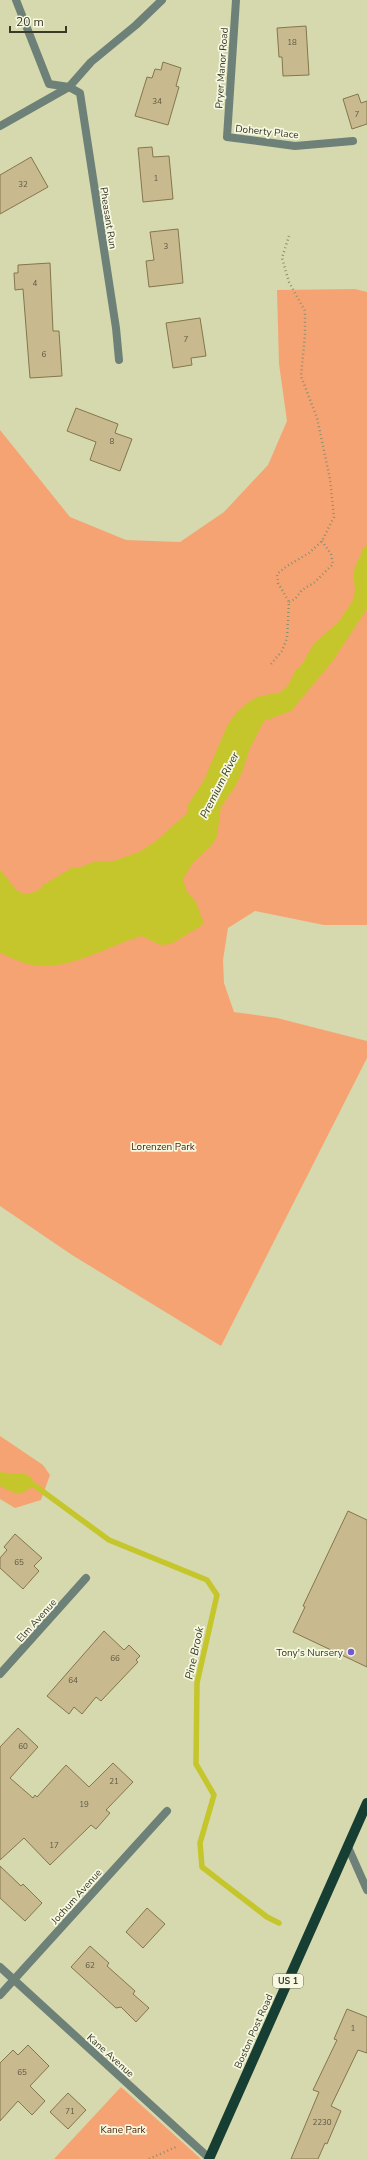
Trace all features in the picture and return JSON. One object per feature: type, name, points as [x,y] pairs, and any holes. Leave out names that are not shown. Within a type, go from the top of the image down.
[{"type":"main road","name":"Boston Post Road","points":[[209,2159],[367,1804]]},
{"type":"street","points":[[16,0],[48,84],[68,87]]},
{"type":"street","points":[[0,126],[68,87],[91,62],[136,25],[162,0]]},
{"type":"street","name":"Pryer Manor Road","points":[[227,137],[236,0]]},
{"type":"street","name":"Pheasant Run","points":[[68,87],[80,93],[116,328],[118,360]]},
{"type":"street","name":"Doherty Place","points":[[227,137],[295,146],[353,141]]},
{"type":"street","name":"Elm Avenue","points":[[0,1674],[86,1578]]},
{"type":"street","name":"Jochum Avenue","points":[[0,1995],[167,1811]]},
{"type":"street","points":[[348,1846],[367,1890]]},
{"type":"street","name":"Kane Avenue","points":[[0,1968],[190,2140],[209,2159]]},
{"type":"path","points":[[271,664],[282,651],[287,638],[289,602],[278,583],[277,574],[287,566],[309,553],[322,541],[334,517],[330,479],[317,418],[302,376],[305,335],[304,310],[289,282],[282,258],[289,236]]},
{"type":"path","points":[[289,602],[295,599],[302,590],[315,582],[333,564],[330,554],[322,541]]},
{"type":"path","points":[[149,2159],[190,2140]]},
{"type":"green space","name":"Lorenzen Park","points":[[355,289],[367,292],[367,925],[324,925],[255,911],[228,928],[223,960],[224,983],[234,1012],[277,1018],[367,1041],[367,1058],[221,1346],[72,1255],[0,1206],[0,430],[70,517],[126,540],[180,542],[224,512],[268,465],[287,421],[279,364],[277,290]]},
{"type":"green space","points":[[0,1436],[43,1465],[50,1475],[41,1500],[15,1508],[0,1499]]},
{"type":"green space","name":"Kane Park","points":[[121,2087],[201,2159],[54,2159]]},
{"type":"water","name":"Premium River","points":[[367,545],[367,609],[332,662],[291,711],[264,721],[250,748],[243,770],[235,787],[221,807],[217,837],[210,847],[192,864],[183,879],[187,892],[196,902],[204,924],[171,944],[160,945],[142,936],[91,956],[65,964],[52,966],[28,964],[0,953],[0,870],[21,893],[34,892],[42,888],[43,882],[45,884],[73,867],[78,868],[96,861],[110,862],[139,852],[156,841],[187,813],[188,805],[204,780],[228,724],[237,712],[257,697],[281,692],[289,684],[295,671],[301,666],[313,645],[340,620],[353,600],[355,590],[353,572],[363,549]]},
{"type":"water","points":[[0,1472],[14,1474],[24,1473],[32,1478],[34,1485],[21,1493],[9,1491],[0,1486]]},
{"type":"building","points":[[306,26],[309,75],[283,76],[282,57],[279,57],[277,28]]},
{"type":"building","points":[[163,62],[181,68],[176,86],[179,87],[168,125],[135,116],[147,77],[152,78],[155,69],[161,70]]},
{"type":"building","points":[[358,94],[361,103],[367,101],[367,124],[352,129],[343,99]]},
{"type":"building","points":[[152,147],[153,157],[169,156],[173,199],[143,202],[138,148]]},
{"type":"building","points":[[31,157],[48,187],[0,214],[0,175]]},
{"type":"building","points":[[178,229],[183,283],[149,287],[146,261],[154,260],[150,232]]},
{"type":"building","points":[[50,263],[53,331],[59,331],[62,376],[30,378],[23,289],[15,290],[14,273],[18,273],[18,265]]},
{"type":"building","points":[[200,318],[206,356],[191,358],[192,365],[173,368],[166,323]]},
{"type":"building","points":[[76,408],[118,424],[115,433],[132,439],[120,471],[90,460],[96,442],[67,431]]},
{"type":"building","points":[[348,1511],[367,1520],[367,1667],[293,1632],[305,1607],[303,1606]]},
{"type":"building","points":[[15,1534],[42,1558],[34,1566],[39,1571],[23,1589],[0,1568],[0,1558],[7,1550],[4,1547]]},
{"type":"building","points":[[104,1631],[124,1650],[129,1645],[140,1656],[136,1660],[138,1662],[101,1701],[96,1697],[82,1714],[74,1707],[69,1714],[47,1696]]},
{"type":"building","points":[[18,1728],[38,1747],[10,1778],[33,1798],[35,1795],[37,1797],[66,1765],[89,1787],[113,1763],[133,1782],[106,1810],[110,1813],[96,1829],[91,1825],[50,1865],[24,1838],[0,1860],[0,1747]]},
{"type":"building","points":[[0,1866],[21,1886],[23,1884],[42,1903],[25,1921],[0,1898]]},
{"type":"building","points":[[147,1908],[165,1924],[143,1948],[126,1932]]},
{"type":"building","points":[[90,1946],[109,1963],[107,1966],[135,1991],[133,1994],[149,2008],[136,2022],[121,2007],[116,2008],[71,1967]]},
{"type":"building","points":[[347,2009],[367,2017],[367,2053],[358,2050],[331,2106],[341,2111],[327,2144],[325,2143],[318,2159],[291,2159],[319,2092],[313,2090],[337,2040],[334,2039]]},
{"type":"building","points":[[28,2045],[49,2066],[30,2086],[45,2101],[32,2115],[18,2101],[0,2121],[0,2063],[13,2050],[18,2055]]},
{"type":"building","points":[[68,2093],[86,2110],[68,2129],[50,2112]]},
{"type":"waterway","name":"Pine Brook","points":[[27,1485],[34,1485],[109,1540],[207,1580],[217,1595],[197,1683],[196,1764],[214,1795],[200,1843],[202,1867],[267,1917],[279,1923]]},
{"type":"place","name":"Tony's Nursery","points":[[351,1652]]}]
